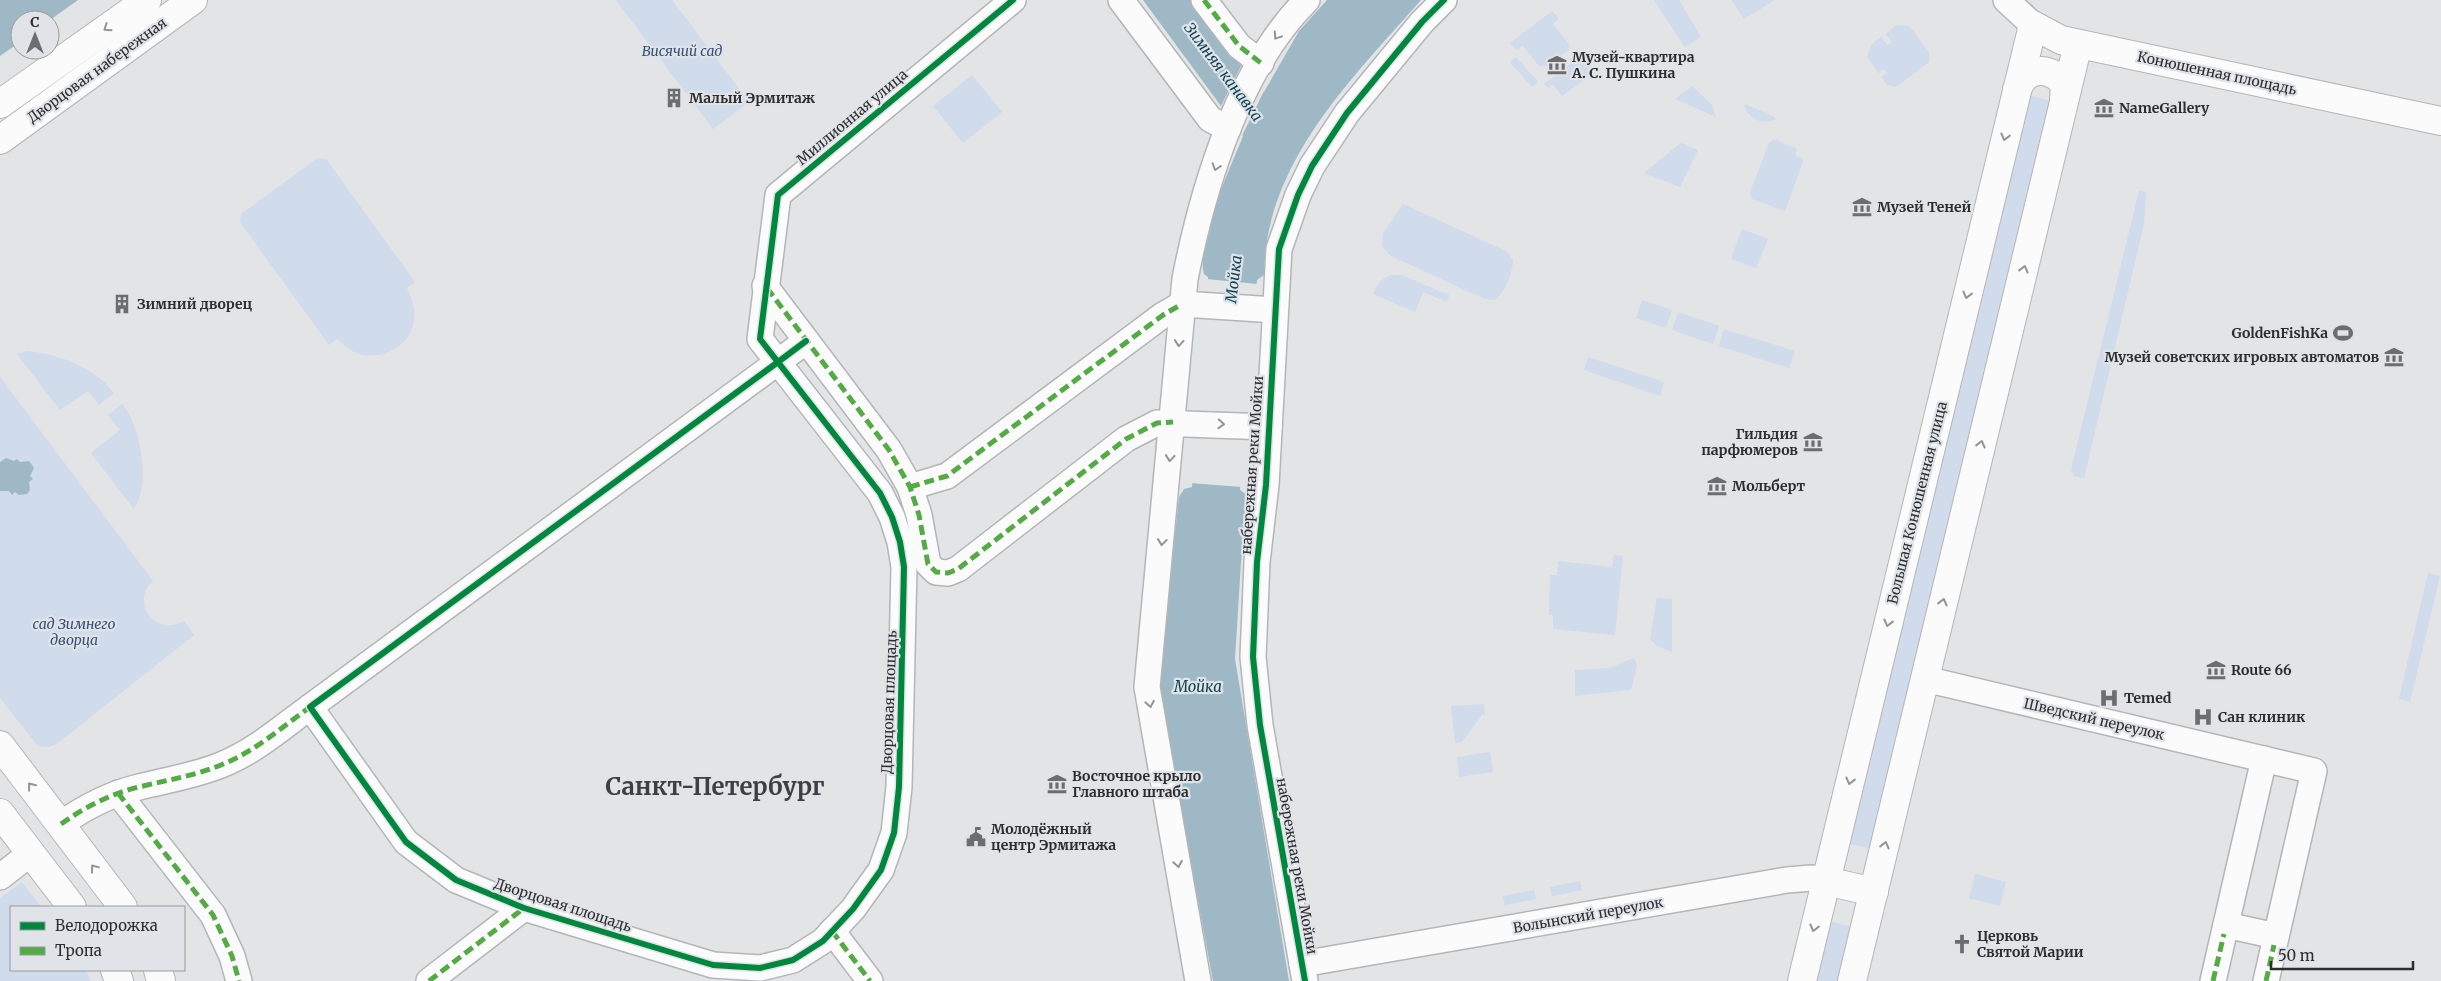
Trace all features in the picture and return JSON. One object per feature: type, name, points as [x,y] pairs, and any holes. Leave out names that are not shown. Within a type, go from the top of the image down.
[{"type":"main road","name":"Дворцовая набережная","points":[[0,104],[147,0]]},
{"type":"main road","name":"Дворцовая набережная","points":[[0,140],[193,0]]},
{"type":"main road","name":"Конюшенная площадь","points":[[2033,25],[2061,40],[2441,121]]},
{"type":"main road","name":"Большая Конюшенная улица","points":[[1802,981],[2033,25]]},
{"type":"main road","points":[[1852,981],[2078,44]]},
{"type":"main road","points":[[2016,89],[2026,75],[2034,71],[2052,72],[2065,84],[2064,100]]},
{"type":"main road","points":[[0,745],[122,906]]},
{"type":"main road","points":[[0,813],[71,906]]},
{"type":"main road","name":"Волынский переулок","points":[[1826,881],[1874,892]]},
{"type":"street","name":"Миллионная улица","points":[[778,362],[760,339],[765,286],[778,195],[1013,0]]},
{"type":"street","points":[[1121,0],[1210,118],[1230,125]]},
{"type":"street","points":[[1204,0],[1257,70]]},
{"type":"street","points":[[1198,981],[1148,687],[1184,422],[1193,305],[1195,229],[1230,125],[1257,70],[1287,21],[1307,0]]},
{"type":"street","name":"набережная реки Мойки","points":[[1303,973],[1260,726],[1253,657],[1257,562],[1266,485],[1258,426],[1266,310],[1279,249],[1304,180],[1348,113],[1422,22],[1444,0]]},
{"type":"street","name":"Конюшенная площадь","points":[[2006,0],[2033,25]]},
{"type":"street","points":[[765,286],[889,450],[910,487],[919,515],[928,564],[936,572],[948,573],[958,569],[1126,439],[1157,423],[1184,422],[1258,426]]},
{"type":"street","points":[[910,487],[947,476],[1163,315],[1193,305],[1266,310]]},
{"type":"street","points":[[61,824],[97,801],[118,793],[194,775],[221,765],[251,750],[806,341]]},
{"type":"street","name":"Дворцовая площадь","points":[[310,707],[406,842],[456,880],[524,908],[713,965],[760,968],[793,960],[823,941],[853,910],[882,870],[894,833],[899,787],[904,567],[900,542],[892,517],[880,493],[778,362]]},
{"type":"street","name":"Шведский переулок","points":[[1925,678],[2314,771],[2275,941]]},
{"type":"street","points":[[2213,981],[2264,759]]},
{"type":"street","points":[[118,793],[213,915],[232,956],[239,981]]},
{"type":"street","points":[[0,877],[31,853]]},
{"type":"street","name":"Волынский переулок","points":[[1303,973],[1787,880],[1812,878],[1826,881]]},
{"type":"street","points":[[429,981],[524,908]]},
{"type":"street","points":[[2225,929],[2275,941],[2266,981]]},
{"type":"street","points":[[832,931],[870,981]]},
{"type":"green space","name":"Висячий сад","points":[[616,0],[672,0],[749,102],[713,129]]},
{"type":"green space","points":[[1654,0],[1679,0],[1701,37],[1685,47]]},
{"type":"green space","points":[[1732,0],[1775,0],[1744,19]]},
{"type":"green space","points":[[1552,11],[1559,18],[1553,24],[1568,43],[1569,49],[1549,66],[1539,66],[1523,46],[1516,50],[1510,43]]},
{"type":"green space","points":[[1896,25],[1909,26],[1929,52],[1929,62],[1896,87],[1887,85],[1882,77],[1887,73],[1884,69],[1879,73],[1867,57],[1872,44],[1881,37],[1887,45],[1892,42],[1886,34]]},
{"type":"green space","points":[[1587,51],[1591,56],[1587,60],[1595,71],[1562,96],[1553,84],[1548,88],[1544,84]]},
{"type":"green space","points":[[1516,57],[1538,82],[1532,87],[1510,62]]},
{"type":"green space","points":[[972,75],[1002,112],[963,143],[933,106]]},
{"type":"green space","points":[[1692,86],[1712,105],[1716,117],[1675,99]]},
{"type":"green space","points":[[2027,95],[2052,101],[1872,849],[1845,843]]},
{"type":"green space","points":[[1745,104],[1776,119],[1771,121],[1757,120],[1747,111],[1744,106]]},
{"type":"green space","points":[[1774,139],[1797,149],[1795,155],[1804,159],[1785,211],[1752,199],[1750,192],[1769,143]]},
{"type":"green space","points":[[1681,143],[1698,150],[1680,187],[1644,173]]},
{"type":"green space","points":[[318,158],[326,159],[415,282],[407,288],[414,310],[412,329],[407,338],[399,345],[380,355],[369,356],[359,354],[349,349],[337,339],[329,345],[240,222],[241,214]]},
{"type":"green space","points":[[2139,191],[2146,192],[2144,224],[2084,478],[2074,476],[2071,470]]},
{"type":"green space","points":[[1403,204],[1506,251],[1513,260],[1511,271],[1508,282],[1495,300],[1485,299],[1391,256],[1382,246],[1383,233]]},
{"type":"green space","points":[[1742,229],[1768,239],[1756,268],[1731,259]]},
{"type":"green space","points":[[1391,275],[1402,275],[1449,295],[1447,302],[1423,292],[1415,312],[1373,294],[1380,282]]},
{"type":"green space","points":[[1642,300],[1672,310],[1666,328],[1636,318]]},
{"type":"green space","points":[[1678,312],[1719,326],[1713,344],[1672,330]]},
{"type":"green space","points":[[1724,329],[1795,351],[1789,368],[1719,346]]},
{"type":"green space","points":[[28,351],[52,355],[76,364],[97,376],[114,393],[99,405],[88,391],[60,410],[17,354]]},
{"type":"green space","points":[[1588,357],[1664,382],[1660,396],[1584,370]]},
{"type":"green space","name":"сад Зимнего дворца","points":[[0,377],[153,581],[146,590],[144,599],[145,608],[149,615],[164,625],[174,625],[184,621],[194,635],[58,743],[49,747],[38,746],[0,698]]},
{"type":"green space","points":[[122,404],[134,426],[142,456],[142,486],[134,509],[91,453],[120,430],[108,415]]},
{"type":"green space","points":[[1614,555],[1623,556],[1615,635],[1553,629],[1553,615],[1549,615],[1550,575],[1557,575],[1558,561],[1612,567]]},
{"type":"green space","points":[[2428,573],[2440,576],[2410,702],[2399,699]]},
{"type":"green space","points":[[1657,598],[1672,599],[1672,652],[1657,646],[1650,639]]},
{"type":"green space","points":[[1634,658],[1637,665],[1631,690],[1575,696],[1575,670],[1609,668]]},
{"type":"green space","points":[[1484,704],[1485,715],[1482,715],[1462,742],[1455,743],[1451,706]]},
{"type":"green space","points":[[1490,752],[1493,772],[1459,777],[1457,757]]},
{"type":"green space","points":[[1975,874],[2006,882],[2000,906],[1969,898]]},
{"type":"green space","points":[[1580,881],[1582,890],[1552,896],[1550,887]]},
{"type":"green space","points":[[22,882],[40,906],[10,906],[10,971],[86,971],[91,981],[0,981],[0,898]]},
{"type":"green space","points":[[1534,890],[1536,899],[1505,905],[1503,896]]},
{"type":"green space","points":[[1825,920],[1854,927],[1841,981],[1810,981]]},
{"type":"water","points":[[0,0],[78,0],[60,13],[60,10],[10,10],[10,49],[0,56]]},
{"type":"water","name":"Мойка","points":[[1143,0],[1195,0],[1264,92],[1299,31],[1327,0],[1421,0],[1341,92],[1317,125],[1296,159],[1279,195],[1268,234],[1264,275],[1257,280],[1240,490],[1247,495],[1249,503],[1241,562],[1235,659],[1289,981],[1213,981],[1158,688],[1179,497],[1184,489],[1192,487],[1208,277],[1204,274],[1204,243],[1215,205],[1243,136]]},
{"type":"water","points":[[6,458],[14,461],[17,459],[20,462],[29,461],[34,468],[30,476],[33,479],[29,482],[30,490],[27,494],[19,495],[15,492],[12,495],[9,491],[0,491],[0,462]]},
{"type":"pier","points":[[1243,62],[1264,91],[1242,136],[1221,106]]},
{"type":"pier","points":[[1206,279],[1258,284],[1242,487],[1190,483]]},
{"type":"marked path","points":[[1204,0],[1239,46],[1261,63]]},
{"type":"marked path","points":[[767,288],[889,450],[910,487],[919,515],[928,564],[936,572],[948,573],[958,569],[1126,439],[1157,423],[1173,422]]},
{"type":"marked path","points":[[910,487],[947,476],[1163,315],[1182,304]]},
{"type":"marked path","points":[[61,824],[79,812],[118,793],[201,772],[233,760],[267,739],[310,707]]},
{"type":"marked path","points":[[118,793],[213,915],[232,956],[239,981]]},
{"type":"marked path","points":[[429,981],[524,908]]},
{"type":"marked path","points":[[832,931],[870,981]]},
{"type":"marked path","points":[[2213,981],[2224,934]]},
{"type":"marked path","points":[[2266,981],[2274,945]]},
{"type":"cycle path","points":[[806,341],[778,362],[310,707],[406,842],[456,880],[524,908],[713,965],[760,968],[793,960],[823,941],[853,909],[881,870],[894,833],[899,787],[904,567],[900,542],[892,517],[880,493],[760,339],[778,195],[1013,0]]},
{"type":"cycle path","points":[[1305,981],[1260,725],[1253,657],[1257,562],[1266,485],[1279,249],[1298,195],[1312,166],[1347,113],[1422,22],[1444,0]]},
{"type":"place","name":"Музей-квартира А. С. Пушкина","points":[[1557,65]]},
{"type":"place","name":"Малый Эрмитаж","points":[[674,98]]},
{"type":"place","name":"NameGallery","points":[[2104,108]]},
{"type":"place","name":"Музей Теней","points":[[1862,207]]},
{"type":"place","name":"Зимний дворец","points":[[122,304]]},
{"type":"place","name":"GoldenFishKa","points":[[2343,333]]},
{"type":"place","name":"Музей советских игровых автоматов","points":[[2394,357]]},
{"type":"place","name":"Гильдия парфюмеров","points":[[1813,442]]},
{"type":"place","name":"Мольберт","points":[[1717,486]]},
{"type":"place","name":"Route 66","points":[[2216,670]]},
{"type":"place","name":"Temed","points":[[2109,698]]},
{"type":"place","name":"Сан клиник","points":[[2203,717]]},
{"type":"place","name":"Восточное крыло Главного штаба","points":[[1057,784]]},
{"type":"place","name":"Молодёжный центр Эрмитажа","points":[[976,837]]},
{"type":"place","name":"Церковь Святой Марии","points":[[1962,944]]},
{"type":"district","name":"Санкт-Петербург","points":[[715,787]]},
{"type":"water label","name":"Зимняя канавка","points":[[1223,72]]}]
